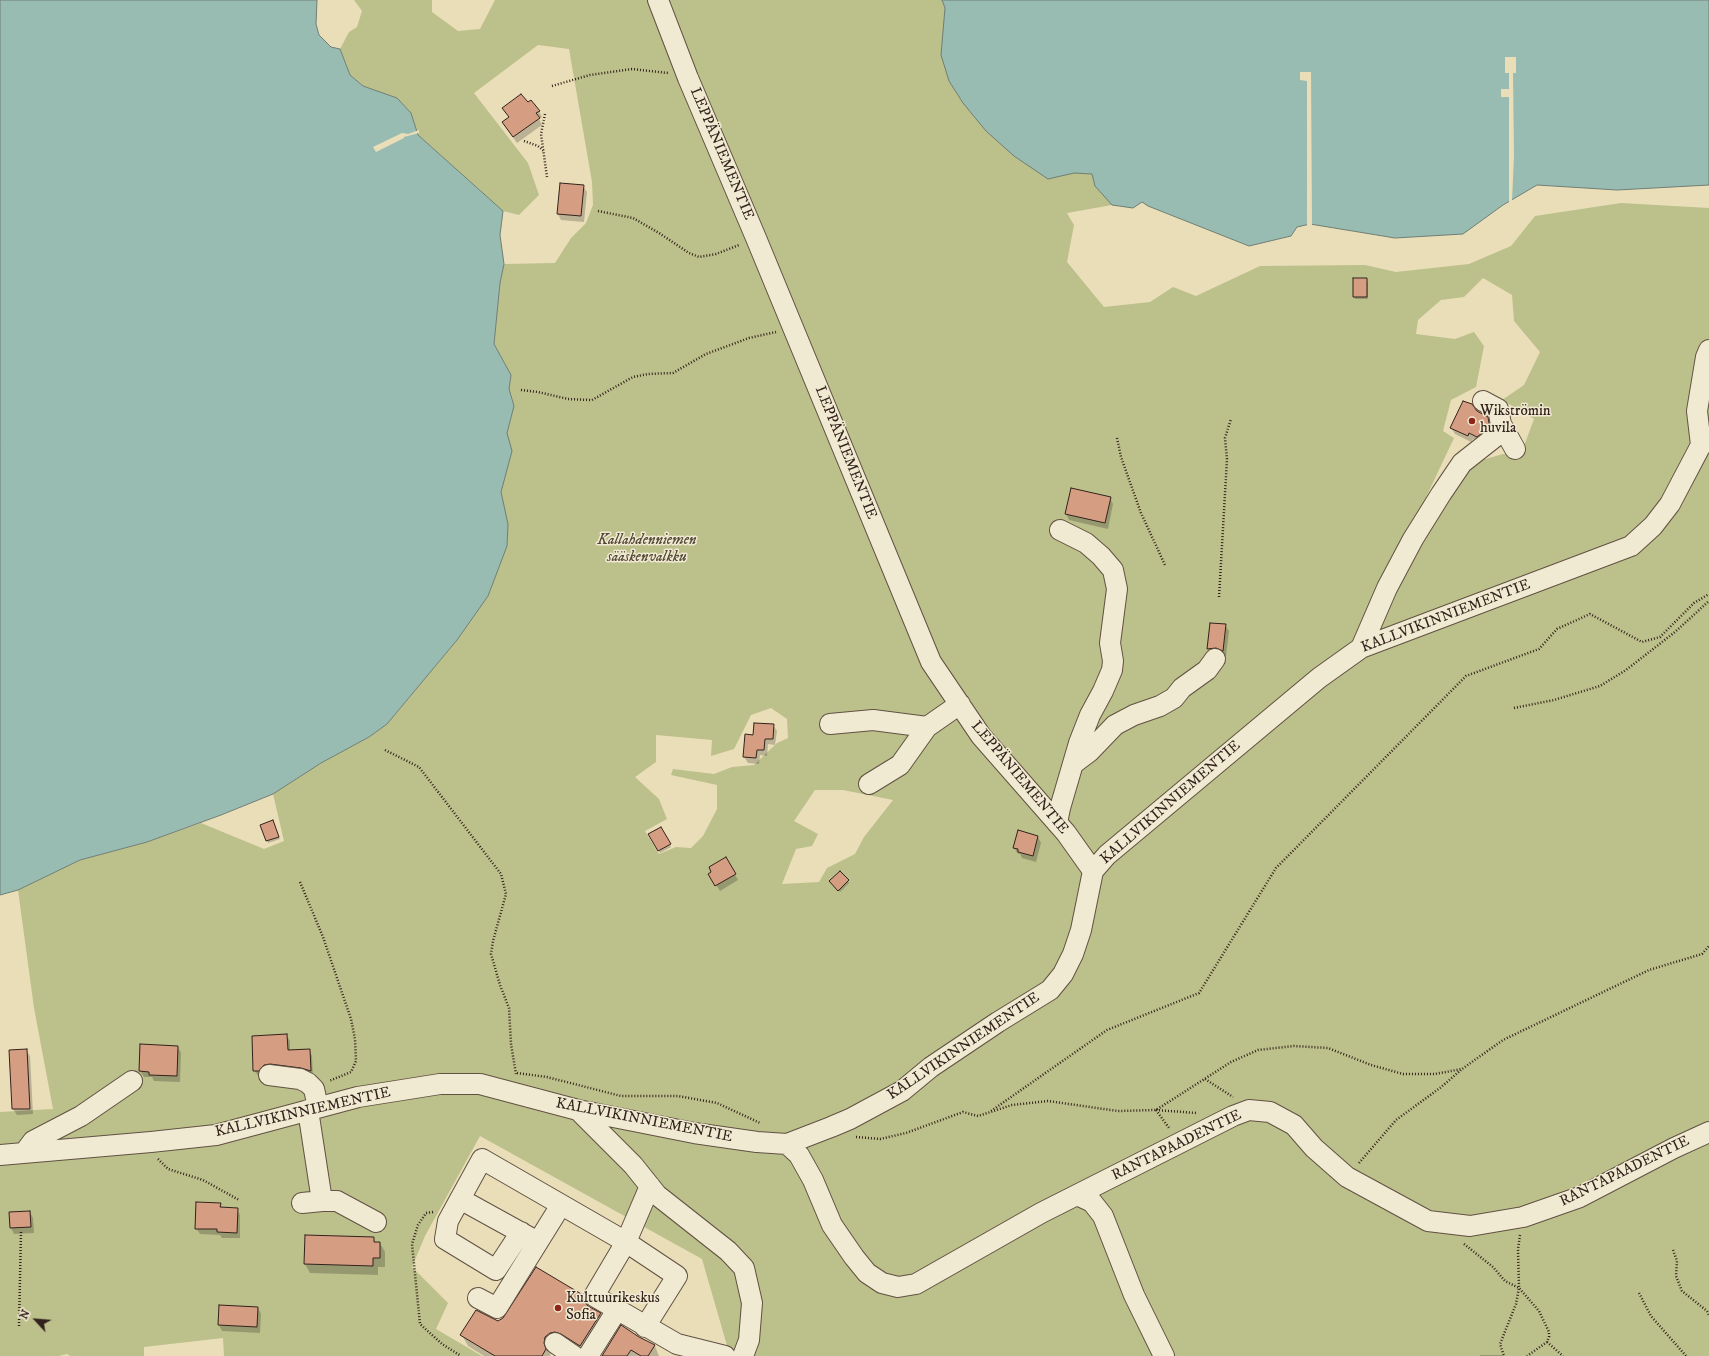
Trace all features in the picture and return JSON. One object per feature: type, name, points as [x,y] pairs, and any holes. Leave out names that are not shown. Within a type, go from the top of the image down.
[{"type":"street","name":"LEPPÄNIEMENTIE","points":[[658,0],[688,78],[796,334],[931,662],[981,736],[1057,823],[1093,871]]},
{"type":"street","points":[[1705,443],[1697,411],[1706,357],[1709,350]]},
{"type":"street","points":[[1483,401],[1498,409],[1501,424],[1515,449]]},
{"type":"street","points":[[1361,648],[1387,588],[1441,494],[1462,463],[1495,437],[1501,424]]},
{"type":"street","name":"KALLVIKINNIEMENTIE","points":[[0,1155],[216,1135],[358,1097],[440,1084],[480,1084],[578,1110],[694,1133],[757,1142],[787,1144],[850,1119],[902,1091],[931,1067],[998,1022],[1050,990],[1063,974],[1073,954],[1081,930],[1093,871],[1107,854],[1319,678],[1361,648],[1631,546],[1653,526],[1670,504],[1705,443]]},
{"type":"street","points":[[1057,823],[1079,743],[1090,715],[1104,691],[1112,670],[1113,661],[1110,643],[1117,589],[1113,570],[1101,556],[1086,544],[1060,530]]},
{"type":"street","points":[[1073,764],[1089,752],[1115,725],[1134,715],[1160,706],[1174,698],[1182,688],[1207,670],[1216,659]]},
{"type":"street","points":[[869,784],[900,765],[927,727],[960,704]]},
{"type":"street","points":[[830,724],[873,720],[927,727]]},
{"type":"street","points":[[269,1075],[300,1079],[314,1089],[313,1109],[322,1201]]},
{"type":"street","points":[[24,1153],[33,1141],[81,1116],[132,1081]]},
{"type":"street","points":[[578,1110],[633,1165],[657,1195],[728,1251],[744,1268],[752,1303],[749,1340],[743,1356]]},
{"type":"street","name":"RANTAPAADENTIE","points":[[787,1144],[799,1155],[813,1180],[832,1225],[854,1257],[867,1273],[882,1283],[898,1287],[916,1284],[1041,1213],[1233,1116],[1249,1110],[1270,1112],[1294,1124],[1314,1148],[1347,1177],[1428,1221],[1470,1226],[1524,1217],[1580,1197],[1709,1132]]},
{"type":"street","points":[[521,1232],[496,1270],[445,1239],[448,1221],[482,1159],[626,1242],[677,1276],[645,1327]]},
{"type":"street","points":[[650,1186],[626,1242],[594,1296],[645,1327],[677,1344],[725,1356]]},
{"type":"street","points":[[1077,1195],[1092,1202],[1103,1216],[1134,1295],[1164,1356]]},
{"type":"street","points":[[302,1203],[337,1201],[376,1222]]},
{"type":"street","points":[[457,1204],[521,1232],[538,1242]]},
{"type":"street","points":[[478,1298],[498,1308],[561,1205]]},
{"type":"street","points":[[571,1353],[617,1310]]},
{"type":"path","points":[[552,86],[590,75],[632,69],[656,71],[688,78]]},
{"type":"path","points":[[545,114],[541,134],[547,177]]},
{"type":"path","points":[[524,141],[538,146],[544,152]]},
{"type":"path","points":[[598,211],[632,218],[659,233],[689,254],[699,257],[716,254],[756,238]]},
{"type":"path","points":[[521,390],[538,392],[568,399],[592,400],[633,377],[648,374],[673,373],[706,354],[750,338],[775,332],[796,334]]},
{"type":"path","points":[[1219,597],[1227,458],[1225,438],[1231,419]]},
{"type":"path","points":[[1117,438],[1120,457],[1141,513],[1165,565]]},
{"type":"path","points":[[989,1112],[1107,1030],[1199,993],[1276,868],[1466,676],[1539,649],[1557,629],[1590,614],[1642,642],[1660,637],[1694,603],[1709,594]]},
{"type":"path","points":[[1514,708],[1554,700],[1600,686],[1626,670],[1675,632],[1709,602]]},
{"type":"path","points":[[384,750],[419,767],[501,874],[506,894],[493,941],[492,954],[500,985],[509,1008],[511,1044],[520,1094]]},
{"type":"path","points":[[300,882],[323,937],[351,1019],[355,1039],[356,1061],[351,1072],[329,1081],[309,1084]]},
{"type":"path","points":[[1347,1177],[1396,1120],[1440,1088],[1462,1069],[1503,1040],[1649,970],[1702,954],[1709,946]]},
{"type":"path","points":[[1156,1110],[1231,1062],[1258,1050],[1294,1046],[1328,1048],[1371,1065],[1403,1074],[1436,1074],[1462,1069]]},
{"type":"path","points":[[1205,1078],[1228,1093],[1249,1110]]},
{"type":"path","points":[[852,1138],[860,1137],[880,1139],[906,1133],[963,1112],[978,1116],[1012,1105],[1048,1101],[1118,1111],[1156,1110],[1200,1113]]},
{"type":"path","points":[[151,1142],[154,1154],[161,1163],[168,1168],[203,1180],[240,1200]]},
{"type":"path","points":[[457,1204],[445,1209],[426,1213],[418,1225],[412,1244],[420,1324],[442,1344],[461,1356]]},
{"type":"path","points":[[1504,1356],[1500,1344],[1516,1304],[1519,1288],[1518,1249],[1524,1217]]},
{"type":"path","points":[[1445,1223],[1459,1239],[1493,1267],[1505,1281],[1519,1288],[1539,1312],[1549,1332],[1549,1337],[1547,1342],[1527,1356]]},
{"type":"path","points":[[19,1326],[21,1232]]},
{"type":"path","points":[[1673,1250],[1677,1261],[1676,1276],[1682,1291],[1709,1315]]},
{"type":"path","points":[[1639,1294],[1651,1316],[1686,1356]]},
{"type":"path","points":[[1547,1342],[1563,1356]]},
{"type":"green space","name":"Kallahdenniemen sääskenvalkku","points":[[354,0],[432,0],[432,12],[458,31],[480,29],[495,0],[1048,0],[1167,167],[1148,206],[1142,202],[1133,208],[1112,205],[1067,213],[1074,225],[1067,262],[1104,307],[1150,302],[1173,287],[1196,296],[1260,266],[1365,265],[1396,272],[1469,264],[1511,246],[1535,216],[1621,203],[1709,208],[1709,1356],[730,1356],[702,1259],[480,1136],[425,1236],[412,1267],[448,1303],[436,1329],[482,1356],[224,1356],[223,1338],[144,1347],[144,1356],[70,1356],[67,1354],[59,1356],[0,1356],[0,1112],[53,1109],[34,1008],[18,890],[80,860],[147,842],[201,823],[264,849],[284,841],[273,794],[321,763],[369,737],[387,724],[457,640],[488,596],[505,549],[500,501],[507,433],[514,406],[509,389],[511,375],[494,344],[500,283],[504,264],[555,263],[571,238],[586,223],[593,205],[592,182],[569,49],[538,45],[474,93],[528,163],[539,195],[519,215],[503,211],[418,135],[411,113],[397,98],[363,86],[350,75],[340,49],[349,32],[357,27],[362,11]],"holes":[[[1483,278],[1512,295],[1514,321],[1540,352],[1524,385],[1502,400],[1534,419],[1521,454],[1503,454],[1475,462],[1421,508],[1454,438],[1443,431],[1451,400],[1476,387],[1484,346],[1474,332],[1455,339],[1416,334],[1418,320],[1441,300],[1464,297]],[[771,708],[787,719],[788,738],[777,743],[754,765],[732,767],[714,774],[673,769],[671,775],[717,785],[717,809],[703,836],[691,848],[676,847],[659,854],[645,831],[667,819],[659,799],[635,777],[656,762],[656,735],[712,740],[711,756],[734,749],[751,715]],[[815,790],[843,790],[893,800],[864,837],[855,854],[827,868],[819,882],[782,884],[796,849],[812,846],[818,834],[794,821]]]},
{"type":"water","points":[[0,0],[317,0],[316,24],[319,35],[331,47],[340,49],[350,75],[363,86],[397,98],[411,113],[418,135],[503,211],[500,235],[504,264],[500,283],[494,344],[511,375],[509,389],[514,406],[507,433],[512,451],[501,492],[508,524],[507,546],[488,596],[457,640],[387,724],[369,737],[321,763],[273,794],[147,842],[80,860],[18,890],[0,895]]},
{"type":"water","points":[[942,0],[1709,0],[1709,185],[1617,190],[1537,185],[1503,205],[1463,234],[1395,238],[1310,224],[1297,227],[1291,236],[1249,246],[1148,206],[1142,202],[1133,208],[1112,205],[1095,186],[1092,174],[1074,173],[1048,179],[1014,156],[986,131],[963,103],[949,81],[941,55],[945,8]]},
{"type":"pier","points":[[1505,57],[1516,57],[1516,73],[1513,73],[1514,156],[1512,201],[1509,204],[1509,97],[1501,97],[1501,89],[1509,89],[1509,73],[1505,73]]},
{"type":"pier","points":[[1300,72],[1311,72],[1312,226],[1307,227],[1307,81],[1300,80]]},
{"type":"pier","points":[[419,130],[419,133],[404,137],[376,152],[373,147],[402,133],[408,134]]},
{"type":"building","points":[[521,94],[528,102],[531,100],[540,111],[536,113],[540,118],[513,137],[502,122],[509,117],[502,108]]},
{"type":"building","points":[[560,183],[584,185],[581,216],[557,214]]},
{"type":"building","points":[[1353,278],[1367,278],[1367,297],[1353,297]]},
{"type":"building","name":"Wikströmin huvila","points":[[1463,401],[1472,404],[1477,411],[1488,417],[1489,423],[1486,430],[1477,437],[1469,433],[1468,436],[1450,428]]},
{"type":"building","points":[[1071,488],[1111,497],[1105,523],[1065,514]]},
{"type":"building","points":[[1210,623],[1226,624],[1223,651],[1216,648],[1207,649]]},
{"type":"building","points":[[754,723],[774,724],[773,739],[765,739],[764,750],[757,750],[756,758],[743,757],[745,734],[753,735]]},
{"type":"building","points":[[273,820],[279,837],[266,841],[260,825]]},
{"type":"building","points":[[661,827],[671,844],[658,851],[648,834]]},
{"type":"building","points":[[1018,830],[1038,836],[1033,856],[1018,852],[1018,849],[1013,848]]},
{"type":"building","points":[[726,857],[736,874],[715,886],[708,874],[711,872],[709,867]]},
{"type":"building","points":[[840,871],[849,880],[838,891],[829,881]]},
{"type":"building","points":[[287,1034],[288,1050],[310,1049],[311,1071],[301,1068],[270,1064],[264,1065],[259,1071],[253,1071],[252,1036]]},
{"type":"building","points":[[140,1044],[178,1046],[177,1076],[149,1075],[149,1072],[139,1071]]},
{"type":"building","points":[[27,1049],[30,1109],[12,1109],[9,1050]]},
{"type":"building","points":[[196,1202],[221,1203],[220,1207],[238,1208],[237,1233],[217,1232],[217,1229],[195,1229]]},
{"type":"building","points":[[30,1211],[31,1227],[10,1228],[9,1212]]},
{"type":"building","points":[[305,1235],[374,1237],[374,1242],[380,1242],[380,1258],[373,1258],[373,1266],[304,1264]]},
{"type":"building","points":[[536,1267],[583,1295],[584,1301],[588,1306],[601,1313],[580,1346],[555,1332],[550,1333],[545,1337],[544,1343],[546,1349],[542,1356],[495,1356],[460,1335],[476,1310],[498,1321],[503,1318]]},
{"type":"building","points":[[219,1305],[258,1307],[257,1327],[218,1325]]},
{"type":"building","points":[[621,1325],[639,1337],[655,1345],[648,1356],[641,1356],[631,1350],[627,1356],[602,1356]]},
{"type":"place","name":"Wikströmin huvila","points":[[1472,421]]},
{"type":"place","name":"Kulttuurikeskus Sofia","points":[[558,1308]]}]
